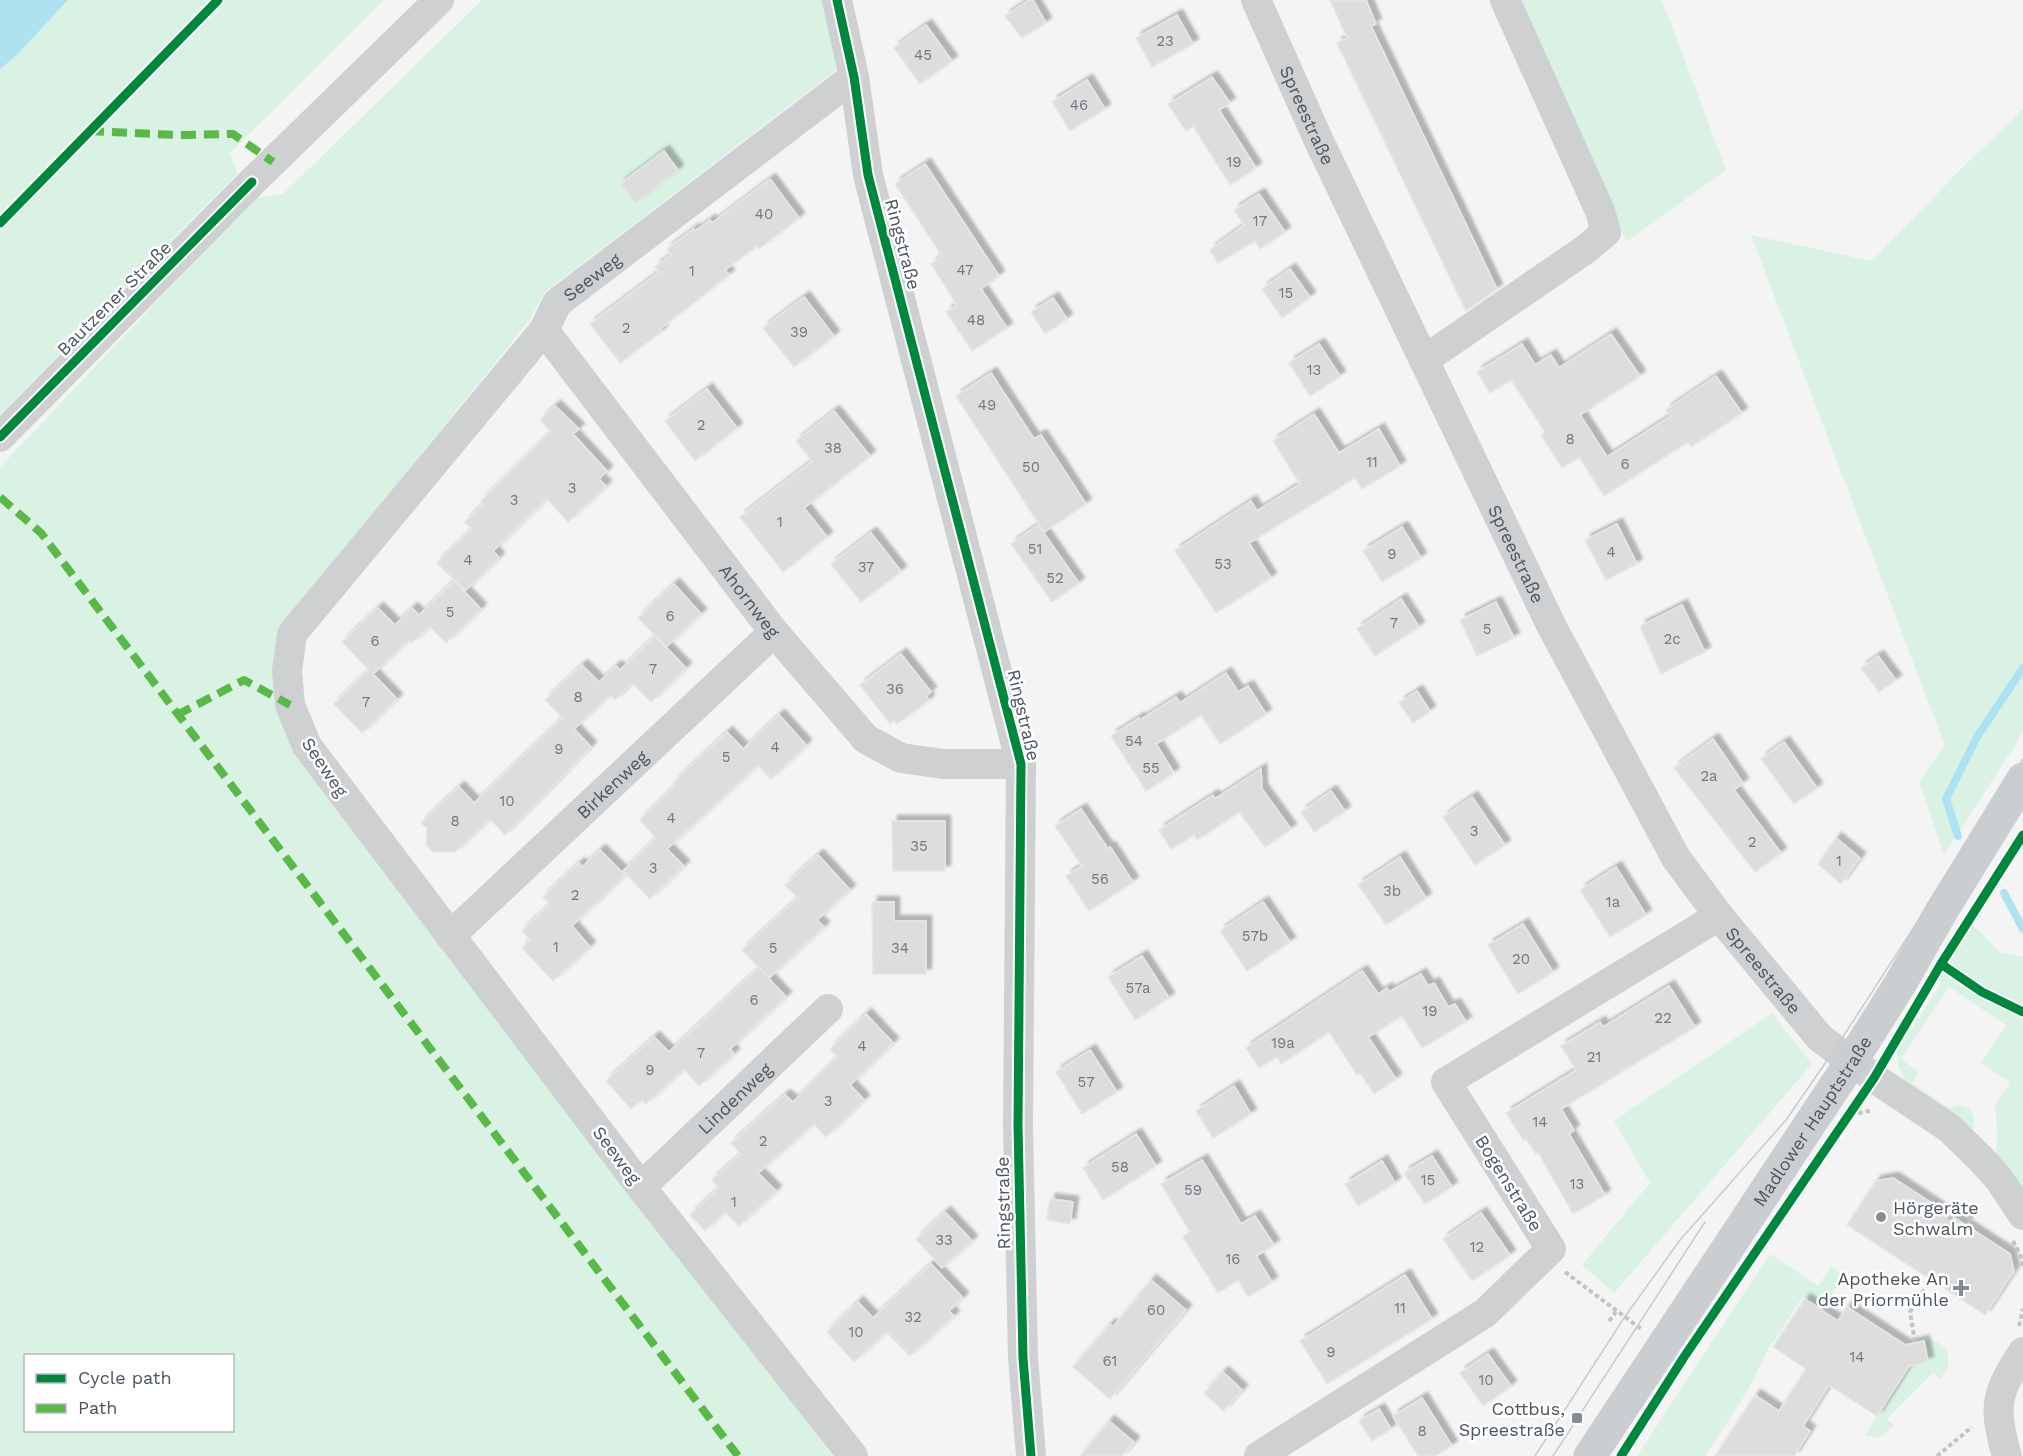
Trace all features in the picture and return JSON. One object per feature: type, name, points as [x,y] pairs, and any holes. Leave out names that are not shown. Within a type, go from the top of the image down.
[{"type":"main road","name":"Madlower Hauptstraße","points":[[1590,1456],[1851,1062],[2023,779]]},
{"type":"street","name":"Bautzener Straße","points":[[0,437],[259,176],[439,0]]},
{"type":"street","name":"Ringstraße","points":[[837,0],[854,77],[868,175],[1021,764],[1018,1126],[1023,1358],[1031,1456]]},
{"type":"street","name":"Spreestraße","points":[[1256,0],[1318,139],[1571,665],[1676,858],[1719,916],[1820,1038],[1851,1062],[1949,1128],[1999,1179],[2023,1215]]},
{"type":"street","points":[[1424,360],[1586,249],[1606,232],[1600,211],[1505,0]]},
{"type":"street","name":"Seeweg","points":[[854,77],[557,303],[544,330],[292,634],[286,671],[290,705],[307,747],[641,1187],[854,1456]]},
{"type":"street","name":"Ahornweg","points":[[544,330],[774,632],[866,739],[901,758],[944,764],[1021,764]]},
{"type":"street","name":"Birkenweg","points":[[450,936],[774,632]]},
{"type":"street","name":"Bogenstraße","points":[[1259,1456],[1485,1313],[1551,1249],[1446,1082],[1719,916]]},
{"type":"street","name":"Lindenweg","points":[[641,1187],[828,1009]]},
{"type":"street","points":[[2007,1456],[1999,1427],[1998,1404],[2006,1378],[2023,1352]]},
{"type":"path","points":[[1953,1200],[1957,1208],[1972,1218],[1967,1226]]},
{"type":"path","points":[[1949,1220],[1957,1208]]},
{"type":"path","points":[[1546,1254],[1616,1312],[1664,1343]]},
{"type":"path","points":[[1915,1342],[1910,1312],[1931,1279]]},
{"type":"path","points":[[1610,1321],[1616,1312]]},
{"type":"path","points":[[1937,1456],[1980,1420]]},
{"type":"green space","points":[[68,0],[384,0],[230,153],[238,173],[0,415],[0,69],[18,54]]},
{"type":"green space","points":[[482,0],[824,0],[840,67],[545,292],[529,321],[281,627],[277,704],[295,755],[833,1456],[0,1456],[0,467],[255,198],[283,194]]},
{"type":"green space","points":[[1517,0],[1662,0],[1726,170],[1626,242]]},
{"type":"green space","points":[[2023,109],[2023,733],[1944,855],[1919,781],[1945,746],[1751,235],[1872,261]]},
{"type":"green space","points":[[1974,925],[1999,952],[2023,957],[2023,1195],[1996,1157],[1995,1105],[2010,1082],[1981,1063],[2006,1025],[1949,987],[1901,1059],[1919,1072],[1912,1083],[1949,1108],[1959,1105],[1969,1108],[1974,1117],[1973,1132],[1905,1081],[1898,1066],[1897,1051],[1942,982],[1938,979]]},
{"type":"green space","points":[[1772,1013],[1812,1064],[1614,1293],[1582,1265],[1650,1183],[1614,1121]]},
{"type":"green space","points":[[1770,1254],[1818,1286],[1831,1266],[1845,1276],[1823,1307],[1803,1296],[1769,1348],[1747,1392],[1705,1456],[1637,1456]]},
{"type":"green space","points":[[1931,1340],[1942,1346],[1949,1357],[1947,1368],[1940,1379],[1933,1373],[1887,1419],[1894,1426],[1879,1438],[1865,1435],[1909,1366],[1928,1362],[1924,1341]]},
{"type":"water","points":[[0,0],[68,0],[18,54],[0,69]]},
{"type":"building","points":[[1029,0],[1033,0],[1046,23],[1022,38],[1005,16]]},
{"type":"building","points":[[1330,0],[1366,0],[1376,24],[1371,26],[1497,289],[1466,311],[1337,43],[1347,38]]},
{"type":"building","points":[[1177,15],[1193,44],[1152,67],[1136,38]]},
{"type":"building","points":[[926,25],[952,61],[920,84],[894,48]]},
{"type":"building","points":[[1212,77],[1230,103],[1219,110],[1256,168],[1230,185],[1193,126],[1186,131],[1168,104]]},
{"type":"building","points":[[1087,80],[1105,109],[1070,131],[1052,102]]},
{"type":"building","points":[[664,151],[678,170],[635,203],[620,184]]},
{"type":"building","points":[[925,164],[999,276],[981,289],[1007,328],[972,351],[946,312],[957,305],[931,264],[942,256],[895,184]]},
{"type":"building","points":[[770,179],[799,218],[759,249],[757,246],[725,270],[729,275],[620,363],[590,324],[659,272],[655,267],[671,255],[667,249],[694,229],[695,231],[710,220],[712,223]]},
{"type":"building","points":[[1259,194],[1285,232],[1260,249],[1255,241],[1218,263],[1210,250],[1244,225],[1234,210]]},
{"type":"building","points":[[1290,269],[1310,297],[1282,318],[1262,289]]},
{"type":"building","points":[[804,297],[834,336],[794,367],[763,328]]},
{"type":"building","points":[[1053,298],[1067,319],[1045,334],[1031,312]]},
{"type":"building","points":[[1611,334],[1640,376],[1580,415],[1607,457],[1671,416],[1666,410],[1716,376],[1742,413],[1691,447],[1688,442],[1604,496],[1579,457],[1562,468],[1541,435],[1545,432],[1511,380],[1490,393],[1477,372],[1522,344],[1535,365],[1551,355],[1559,368]]},
{"type":"building","points":[[1319,344],[1340,376],[1310,396],[1289,363]]},
{"type":"building","points":[[991,373],[1034,439],[1041,435],[1086,504],[1044,532],[956,396]]},
{"type":"building","points":[[707,389],[737,428],[695,461],[665,421]]},
{"type":"building","points":[[555,406],[579,429],[573,434],[607,471],[599,479],[606,486],[568,522],[547,499],[493,551],[499,558],[465,591],[437,563],[472,529],[465,522],[483,504],[481,501],[551,432],[540,420]]},
{"type":"building","points":[[834,411],[870,456],[804,508],[827,537],[783,572],[740,517],[812,461],[796,441]]},
{"type":"building","points":[[1314,414],[1339,453],[1379,429],[1400,466],[1362,489],[1355,478],[1249,543],[1271,578],[1216,613],[1175,551],[1251,501],[1257,511],[1300,484],[1273,441]]},
{"type":"building","points":[[1617,524],[1637,564],[1606,580],[1585,540]]},
{"type":"building","points":[[1038,525],[1079,583],[1052,602],[1011,544]]},
{"type":"building","points":[[1402,527],[1421,558],[1382,582],[1363,551]]},
{"type":"building","points":[[871,533],[901,571],[861,602],[831,564]]},
{"type":"building","points":[[454,581],[481,609],[446,643],[429,626],[412,643],[409,640],[373,674],[397,699],[362,733],[334,704],[369,670],[342,642],[378,608],[395,625],[412,608],[419,615]]},
{"type":"building","points":[[674,584],[701,614],[666,647],[638,618]]},
{"type":"building","points":[[1401,599],[1419,627],[1375,656],[1357,629]]},
{"type":"building","points":[[1496,602],[1514,638],[1477,656],[1460,620]]},
{"type":"building","points":[[1682,605],[1705,652],[1661,674],[1640,626]]},
{"type":"building","points":[[655,636],[686,668],[651,702],[632,683],[615,700],[610,695],[574,729],[591,747],[505,835],[490,819],[455,852],[433,852],[426,845],[427,828],[421,823],[459,787],[474,803],[563,718],[545,700],[582,665],[599,682],[616,666],[620,670]]},
{"type":"building","points":[[901,654],[931,692],[926,696],[929,700],[897,724],[894,721],[890,724],[860,685]]},
{"type":"building","points":[[1878,656],[1896,680],[1879,692],[1861,668]]},
{"type":"building","points":[[1226,673],[1238,692],[1248,686],[1266,714],[1220,744],[1201,715],[1156,744],[1174,773],[1146,791],[1111,736],[1176,697],[1180,703]]},
{"type":"building","points":[[1417,691],[1430,711],[1413,723],[1399,703]]},
{"type":"building","points":[[779,715],[806,745],[771,779],[758,765],[667,849],[684,866],[650,899],[623,871],[656,838],[640,820],[675,786],[673,783],[727,732],[743,749]]},
{"type":"building","points":[[1713,739],[1743,783],[1734,790],[1781,853],[1755,872],[1674,768]]},
{"type":"building","points":[[1784,742],[1817,788],[1794,804],[1761,759]]},
{"type":"building","points":[[1261,769],[1262,789],[1291,829],[1265,847],[1239,812],[1197,840],[1194,835],[1171,849],[1159,830],[1213,795],[1215,799]]},
{"type":"building","points":[[1331,791],[1345,811],[1314,832],[1301,812]]},
{"type":"building","points":[[1472,797],[1505,845],[1475,865],[1443,817]]},
{"type":"building","points":[[1081,809],[1133,882],[1089,911],[1066,876],[1082,866],[1055,826]]},
{"type":"building","points":[[892,821],[945,821],[945,871],[893,871]]},
{"type":"building","points":[[1836,838],[1860,858],[1841,884],[1818,864]]},
{"type":"building","points":[[600,850],[625,875],[572,926],[590,947],[553,981],[522,948],[530,940],[522,931],[550,904],[543,897],[579,863],[582,867]]},
{"type":"building","points":[[818,855],[850,890],[817,920],[824,927],[769,978],[742,950],[798,898],[785,885]]},
{"type":"building","points":[[1400,857],[1426,898],[1386,925],[1358,885]]},
{"type":"building","points":[[1616,867],[1646,915],[1610,937],[1580,890]]},
{"type":"building","points":[[872,902],[894,902],[894,921],[926,921],[926,974],[873,974]]},
{"type":"building","points":[[1263,902],[1290,942],[1247,971],[1220,931]]},
{"type":"building","points":[[1523,924],[1553,972],[1518,994],[1488,945]]},
{"type":"building","points":[[1142,956],[1169,998],[1135,1020],[1108,977]]},
{"type":"building","points":[[759,968],[786,997],[730,1049],[734,1054],[699,1086],[684,1069],[646,1104],[642,1100],[631,1109],[606,1081],[654,1037],[669,1052]]},
{"type":"building","points":[[1362,971],[1378,994],[1387,988],[1389,992],[1421,974],[1428,986],[1434,983],[1448,1007],[1455,1004],[1466,1022],[1422,1048],[1402,1016],[1368,1037],[1396,1079],[1374,1094],[1360,1073],[1357,1075],[1329,1032],[1281,1064],[1277,1057],[1259,1068],[1246,1048]]},
{"type":"building","points":[[1669,986],[1695,1027],[1561,1109],[1574,1130],[1569,1134],[1605,1195],[1573,1214],[1538,1152],[1536,1154],[1526,1139],[1524,1141],[1506,1113],[1576,1070],[1561,1046],[1600,1022],[1603,1027]]},
{"type":"building","points":[[866,1014],[893,1043],[850,1085],[864,1100],[826,1137],[814,1124],[758,1173],[776,1191],[739,1226],[725,1212],[705,1231],[690,1215],[719,1188],[712,1180],[741,1154],[731,1143],[785,1095],[793,1102],[838,1057],[830,1049]]},
{"type":"building","points":[[1090,1050],[1117,1092],[1082,1114],[1056,1072]]},
{"type":"building","points":[[1234,1086],[1251,1114],[1213,1138],[1196,1111]]},
{"type":"building","points":[[1136,1134],[1156,1166],[1103,1200],[1083,1168]]},
{"type":"building","points":[[1432,1156],[1452,1187],[1425,1204],[1404,1173]]},
{"type":"building","points":[[1202,1160],[1241,1224],[1255,1216],[1274,1245],[1256,1256],[1272,1282],[1248,1297],[1238,1280],[1218,1293],[1183,1237],[1190,1232],[1161,1184]]},
{"type":"building","points":[[1382,1161],[1395,1183],[1358,1206],[1345,1184]]},
{"type":"building","points":[[1893,1178],[2010,1254],[2014,1271],[1985,1315],[1847,1225],[1876,1181]]},
{"type":"building","points":[[1050,1199],[1073,1202],[1070,1224],[1047,1220]]},
{"type":"building","points":[[945,1212],[972,1241],[942,1268],[916,1239]]},
{"type":"building","points":[[1481,1213],[1510,1255],[1472,1281],[1443,1239]]},
{"type":"building","points":[[931,1264],[963,1298],[949,1311],[954,1316],[910,1356],[886,1332],[854,1362],[827,1332],[858,1302],[873,1318]]},
{"type":"building","points":[[1405,1275],[1432,1319],[1327,1384],[1300,1341]]},
{"type":"building","points":[[1151,1280],[1186,1310],[1110,1399],[1073,1367],[1110,1324],[1113,1327]]},
{"type":"building","points":[[1805,1299],[1838,1321],[1847,1307],[1905,1345],[1924,1341],[1928,1362],[1909,1366],[1877,1416],[1829,1385],[1803,1426],[1810,1431],[1794,1456],[1715,1456],[1755,1395],[1779,1411],[1806,1369],[1773,1347]]},
{"type":"building","points":[[1488,1354],[1511,1386],[1483,1406],[1460,1373]]},
{"type":"building","points":[[1223,1372],[1242,1390],[1223,1411],[1204,1393]]},
{"type":"building","points":[[1422,1398],[1452,1446],[1435,1456],[1418,1456],[1393,1416]]},
{"type":"building","points":[[1379,1409],[1391,1429],[1372,1441],[1359,1421]]},
{"type":"building","points":[[1109,1421],[1134,1442],[1122,1456],[1080,1456]]},
{"type":"waterway","points":[[1958,836],[1946,799],[1977,737],[2023,668]]},
{"type":"waterway","points":[[2004,893],[2023,929]]},
{"type":"tram line","points":[[1535,1456],[1624,1318],[1680,1240],[1786,1120],[1835,1049],[2023,759]]},
{"type":"tram line","points":[[1553,1456],[1705,1222]]},
{"type":"marked path","points":[[89,131],[176,135],[233,134],[273,162]]},
{"type":"marked path","points":[[0,497],[41,533],[738,1456]]},
{"type":"marked path","points":[[177,715],[244,680],[290,705]]},
{"type":"cycle path","points":[[0,223],[218,0]]},
{"type":"cycle path","points":[[837,0],[854,77],[868,175],[1021,764],[1018,1126],[1023,1358],[1031,1456]]},
{"type":"cycle path","points":[[0,437],[252,182]]},
{"type":"cycle path","points":[[1621,1456],[1684,1357],[1874,1078],[1941,964],[2023,835]]},
{"type":"cycle path","points":[[1941,964],[1982,992],[2023,1012]]},
{"type":"place","name":"Hörgeräte Schwalm","points":[[1881,1217]]},
{"type":"place","name":"Apotheke An der Priormühle","points":[[1961,1288]]},
{"type":"place","name":"Cottbus, Spreestraße","points":[[1577,1418]]}]
